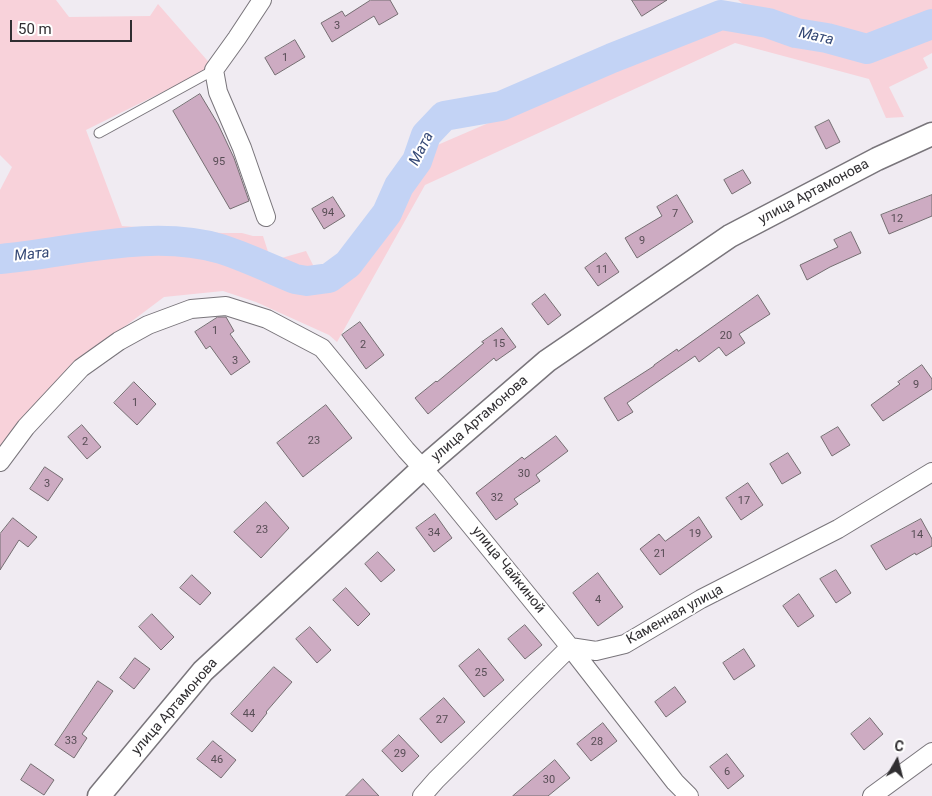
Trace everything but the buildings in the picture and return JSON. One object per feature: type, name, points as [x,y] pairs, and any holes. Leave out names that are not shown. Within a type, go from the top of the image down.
[{"type":"street","points":[[262,0],[238,38],[214,70],[218,92],[242,148],[266,217]]},
{"type":"street","name":"улица Артамонова","points":[[100,796],[203,671],[423,468],[547,361],[730,236],[877,159],[932,134]]},
{"type":"street","name":"улица Чайкиной","points":[[0,462],[26,426],[82,368],[119,341],[148,325],[191,309],[226,306],[267,319],[322,348],[570,647],[675,782],[689,796]]},
{"type":"street","name":"Каменная улица","points":[[570,647],[596,651],[626,644],[701,599],[838,529],[932,472]]},
{"type":"street","points":[[422,796],[570,647]]},
{"type":"street","points":[[872,796],[932,752]]},
{"type":"lane","points":[[99,133],[214,70]]},
{"type":"shaded area","points":[[0,0],[56,0],[69,17],[150,16],[158,4],[213,67],[86,130],[122,226],[242,233],[263,236],[271,261],[306,251],[318,275],[341,264],[412,156],[720,23],[748,8],[738,0],[932,0],[932,53],[923,58],[928,68],[889,87],[904,117],[886,118],[869,79],[735,43],[425,185],[337,342],[329,335],[256,302],[223,291],[164,297],[79,361],[0,459],[0,190],[12,167],[0,155]]},
{"type":"waterway","name":"Мата","points":[[0,259],[110,244],[167,241],[194,243],[221,249],[295,279],[307,281],[329,278],[348,264],[387,213],[399,186],[417,161],[426,135],[444,116],[501,106],[612,58],[721,15],[768,23],[796,33],[827,38],[867,49],[932,24]]}]
